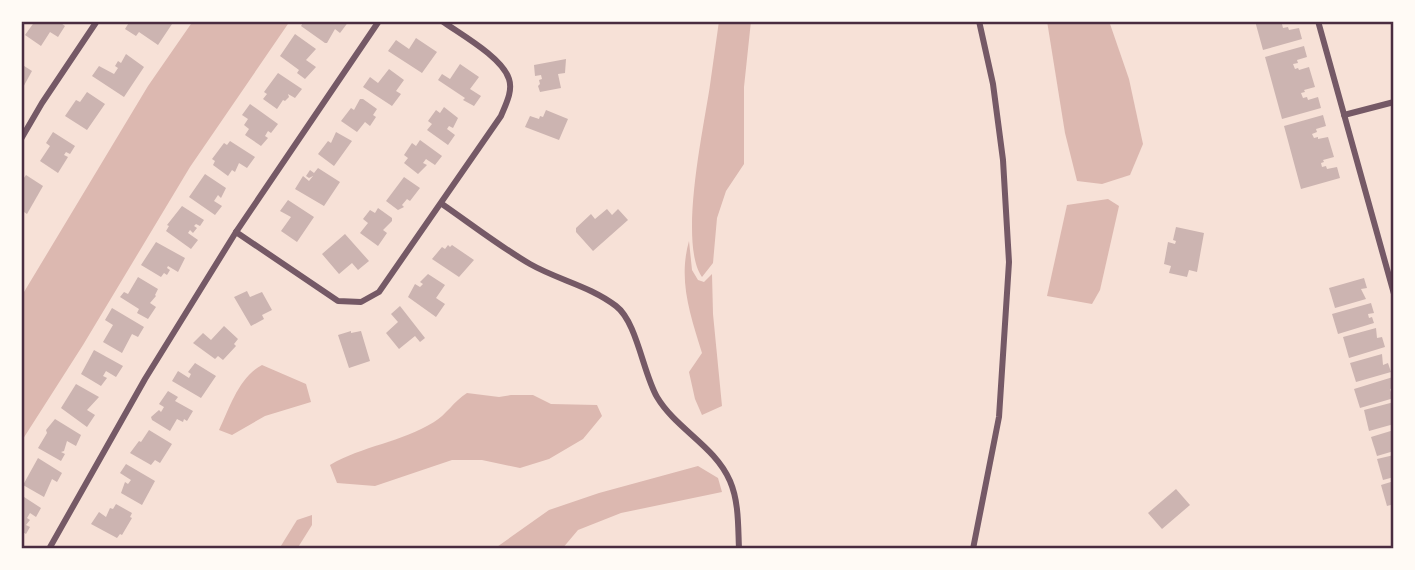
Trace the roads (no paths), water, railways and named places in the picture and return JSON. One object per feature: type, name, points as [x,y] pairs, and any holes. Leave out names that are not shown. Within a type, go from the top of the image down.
[{"type":"street","points":[[21,139],[97,21]]},
{"type":"street","points":[[49,549],[145,379],[236,232],[379,21]]},
{"type":"street","points":[[236,232],[338,302],[361,302],[379,292],[501,116],[509,96],[509,80],[503,67],[442,21]]},
{"type":"street","points":[[973,549],[999,417],[1009,262],[1003,160],[993,84],[979,21]]},
{"type":"street","points":[[1318,21],[1394,294]]},
{"type":"street","points":[[1344,115],[1394,102]]},
{"type":"street","points":[[442,204],[531,265],[591,290],[619,308],[635,337],[657,397],[668,412],[699,440],[725,470],[732,484],[738,511],[739,549]]}]
